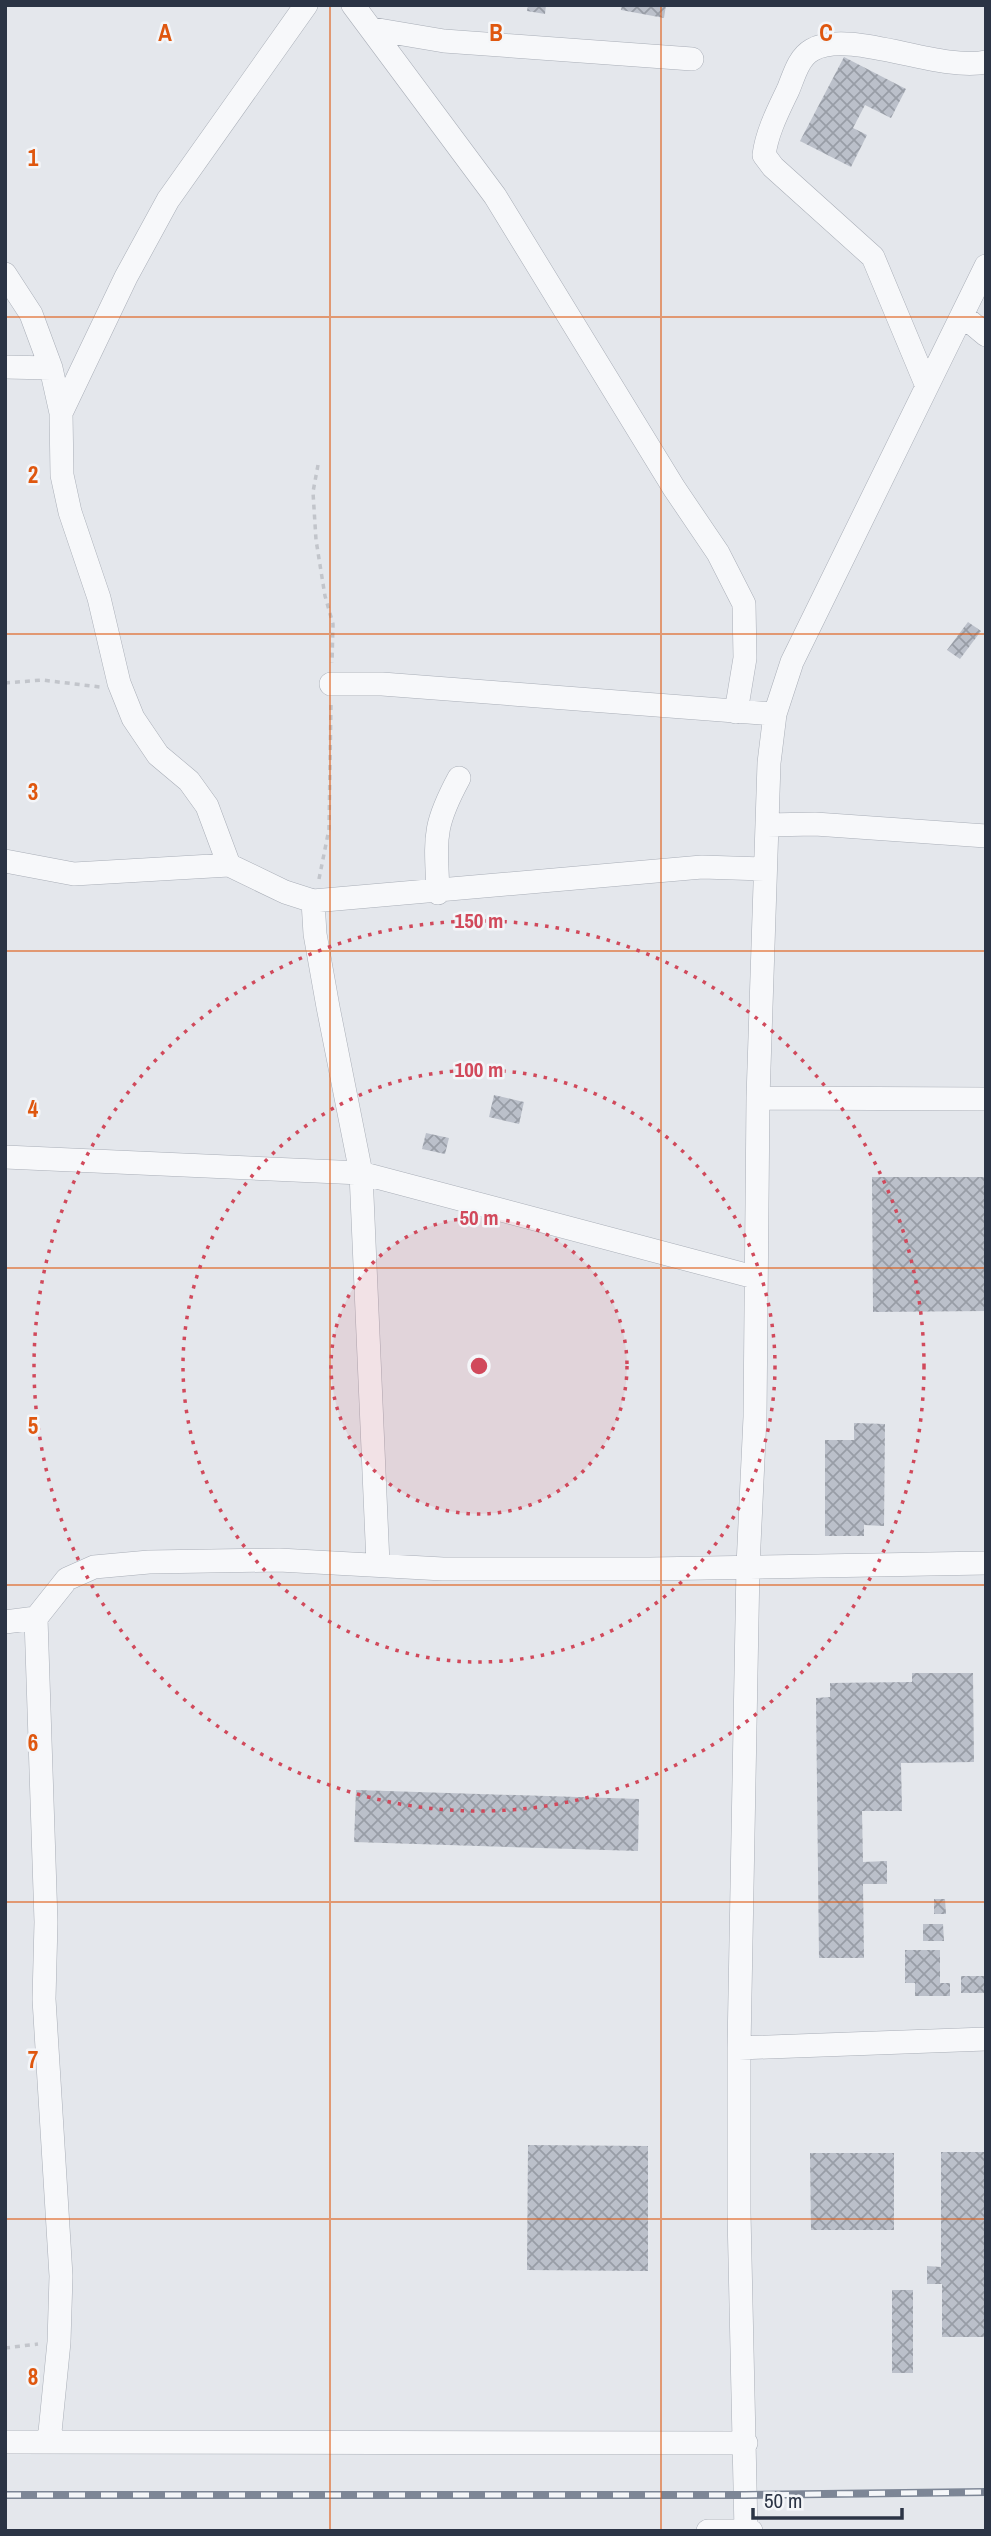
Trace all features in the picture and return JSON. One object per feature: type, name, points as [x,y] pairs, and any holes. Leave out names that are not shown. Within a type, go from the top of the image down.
[{"type":"street","points":[[61,412],[126,277],[168,200],[306,5]]},
{"type":"street","points":[[353,5],[495,196],[674,488],[718,553],[744,604],[745,658],[736,712]]},
{"type":"street","points":[[373,29],[444,41],[692,59]]},
{"type":"street","points":[[926,384],[873,257],[773,167],[764,155],[766,139],[801,60],[813,50],[830,43],[883,50],[938,62],[986,62]]},
{"type":"street","points":[[746,2531],[739,2213],[739,2048],[748,1566],[755,1417],[754,1277],[764,869],[775,714],[792,662],[926,384],[986,267]]},
{"type":"street","points":[[5,274],[31,314],[51,368],[61,412],[62,475],[99,598],[119,683],[133,718],[158,755],[189,782],[207,806],[229,864]]},
{"type":"street","points":[[962,315],[986,335]]},
{"type":"street","points":[[5,367],[51,368]]},
{"type":"street","points":[[331,684],[382,684],[775,714]]},
{"type":"street","points":[[439,893],[436,831],[444,805],[459,778]]},
{"type":"street","points":[[767,825],[815,824],[986,836]]},
{"type":"street","points":[[5,861],[74,874],[229,864],[285,892],[313,901],[439,893],[702,867],[764,869]]},
{"type":"street","points":[[313,901],[321,970],[361,1173],[378,1564]]},
{"type":"street","points":[[758,1098],[986,1099]]},
{"type":"street","points":[[5,1157],[361,1173],[754,1277]]},
{"type":"street","points":[[49,2442],[59,2342],[61,2276],[44,1999],[46,1922],[36,1618],[67,1579],[94,1567],[216,1560],[471,1569],[986,1563]]},
{"type":"street","points":[[5,1622],[36,1618]]},
{"type":"street","points":[[739,2048],[986,2039]]},
{"type":"street","points":[[5,2442],[746,2443]]},
{"type":"street","points":[[708,2531],[751,2531]]},
{"type":"path","points":[[5,683],[42,680],[99,688],[119,683]]},
{"type":"path","points":[[5,2348],[59,2342]]},
{"type":"building","points":[[528,5],[546,5],[545,14],[527,11]]},
{"type":"building","points":[[622,5],[666,5],[664,18],[621,10]]},
{"type":"building","points":[[844,57],[906,89],[891,118],[865,105],[853,128],[867,135],[851,167],[800,141]]},
{"type":"building","points":[[968,622],[981,631],[960,659],[947,650]]},
{"type":"building","points":[[494,1095],[524,1102],[519,1124],[489,1117]]},
{"type":"building","points":[[426,1133],[449,1138],[445,1154],[422,1149]]},
{"type":"building","points":[[872,1177],[986,1177],[986,1311],[873,1312]]},
{"type":"building","points":[[854,1423],[885,1424],[884,1526],[864,1525],[864,1536],[825,1536],[825,1440],[854,1440]]},
{"type":"building","points":[[912,1673],[973,1673],[974,1762],[901,1763],[902,1811],[862,1811],[863,1862],[887,1861],[887,1884],[863,1884],[864,1958],[819,1958],[816,1698],[830,1697],[830,1683],[912,1682]]},
{"type":"building","points":[[356,1790],[639,1799],[638,1851],[354,1842]]},
{"type":"building","points":[[934,1899],[945,1899],[946,1914],[934,1914]]},
{"type":"building","points":[[923,1924],[943,1924],[944,1941],[923,1941]]},
{"type":"building","points":[[905,1950],[940,1950],[940,1983],[950,1983],[950,1996],[915,1996],[915,1983],[905,1983]]},
{"type":"building","points":[[961,1976],[986,1976],[986,1993],[961,1993]]},
{"type":"building","points":[[528,2145],[648,2146],[648,2271],[527,2270]]},
{"type":"building","points":[[941,2152],[986,2152],[986,2337],[942,2337],[942,2284],[927,2284],[927,2266],[941,2267]]},
{"type":"building","points":[[810,2153],[894,2153],[894,2230],[811,2230]]},
{"type":"building","points":[[892,2290],[913,2290],[913,2373],[892,2373]]},
{"type":"railway","points":[[5,2495],[745,2495],[986,2492]]}]
